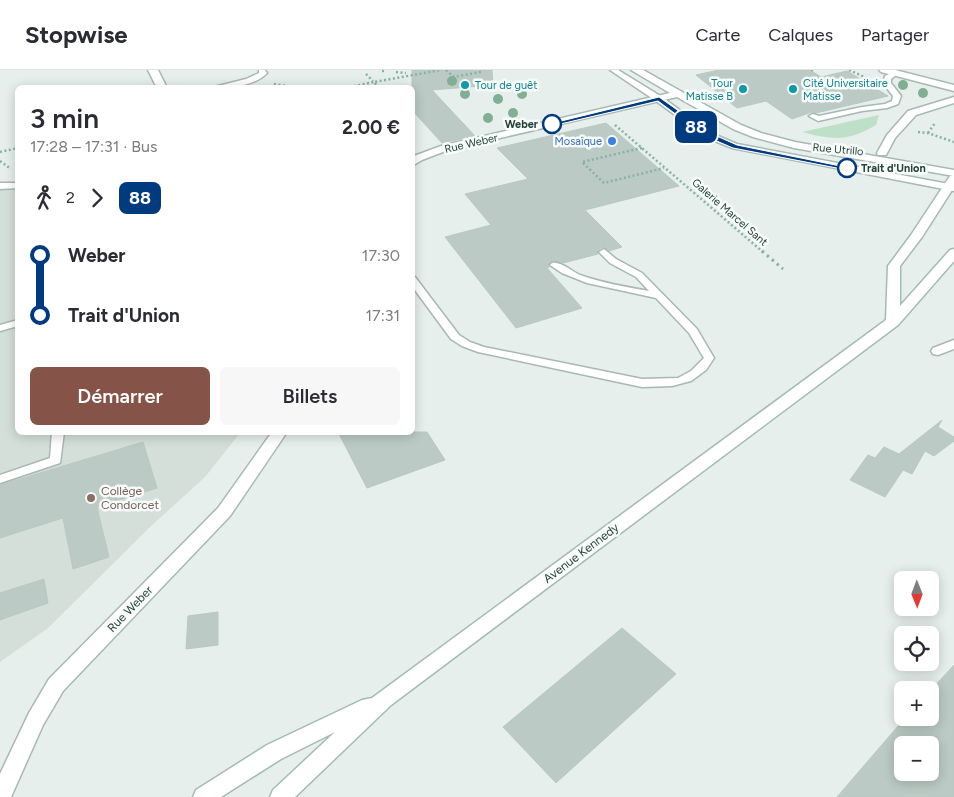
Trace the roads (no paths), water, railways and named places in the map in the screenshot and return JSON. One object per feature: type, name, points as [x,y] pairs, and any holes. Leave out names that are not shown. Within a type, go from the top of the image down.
[{"type":"street","points":[[153,70],[160,85]]},
{"type":"street","points":[[636,70],[737,127],[757,135],[794,145],[880,156],[954,173]]},
{"type":"street","points":[[884,70],[936,81],[954,88]]},
{"type":"street","points":[[925,80],[952,101]]},
{"type":"street","name":"Rue Weber","points":[[415,158],[445,148],[678,94]]},
{"type":"street","name":"Rue Utrillo","points":[[952,101],[912,113],[892,137],[880,156],[928,158],[954,163]]},
{"type":"street","points":[[893,322],[894,266],[952,184]]},
{"type":"street","name":"Avenue Kennedy","points":[[280,797],[384,699],[893,322],[954,253]]},
{"type":"street","points":[[938,351],[954,344]]},
{"type":"street","name":"Rue Weber","points":[[0,797],[36,719],[56,685],[209,529],[224,512],[278,435]]},
{"type":"street","points":[[203,797],[274,752],[384,699]]},
{"type":"lane","points":[[613,70],[659,99],[708,135],[735,146],[952,184]]},
{"type":"lane","points":[[228,85],[254,80],[261,77],[263,72]]},
{"type":"lane","points":[[813,116],[818,119],[862,109],[887,106],[895,102],[897,96],[887,83],[888,78],[895,73]]},
{"type":"lane","points":[[0,186],[15,185]]},
{"type":"lane","points":[[415,283],[455,337],[466,344],[642,383],[668,383],[688,380],[702,368],[709,358],[704,347],[693,331],[640,275],[613,261],[604,252]]},
{"type":"lane","points":[[555,265],[561,270],[595,282],[660,296]]},
{"type":"lane","points":[[0,328],[15,324]]},
{"type":"lane","points":[[0,478],[56,460],[58,435]]},
{"type":"place","name":"Tour de guêt","points":[[465,85]]},
{"type":"place","name":"Tour Matisse B","points":[[743,89]]},
{"type":"place","name":"Cité Universitaire Matisse","points":[[793,89]]},
{"type":"place","name":"Weber","points":[[552,124]]},
{"type":"place","name":"Mosaïque","points":[[612,141]]},
{"type":"place","name":"Trait d'Union","points":[[847,168]]},
{"type":"place","name":"Collège Condorcet","points":[[91,498]]}]
